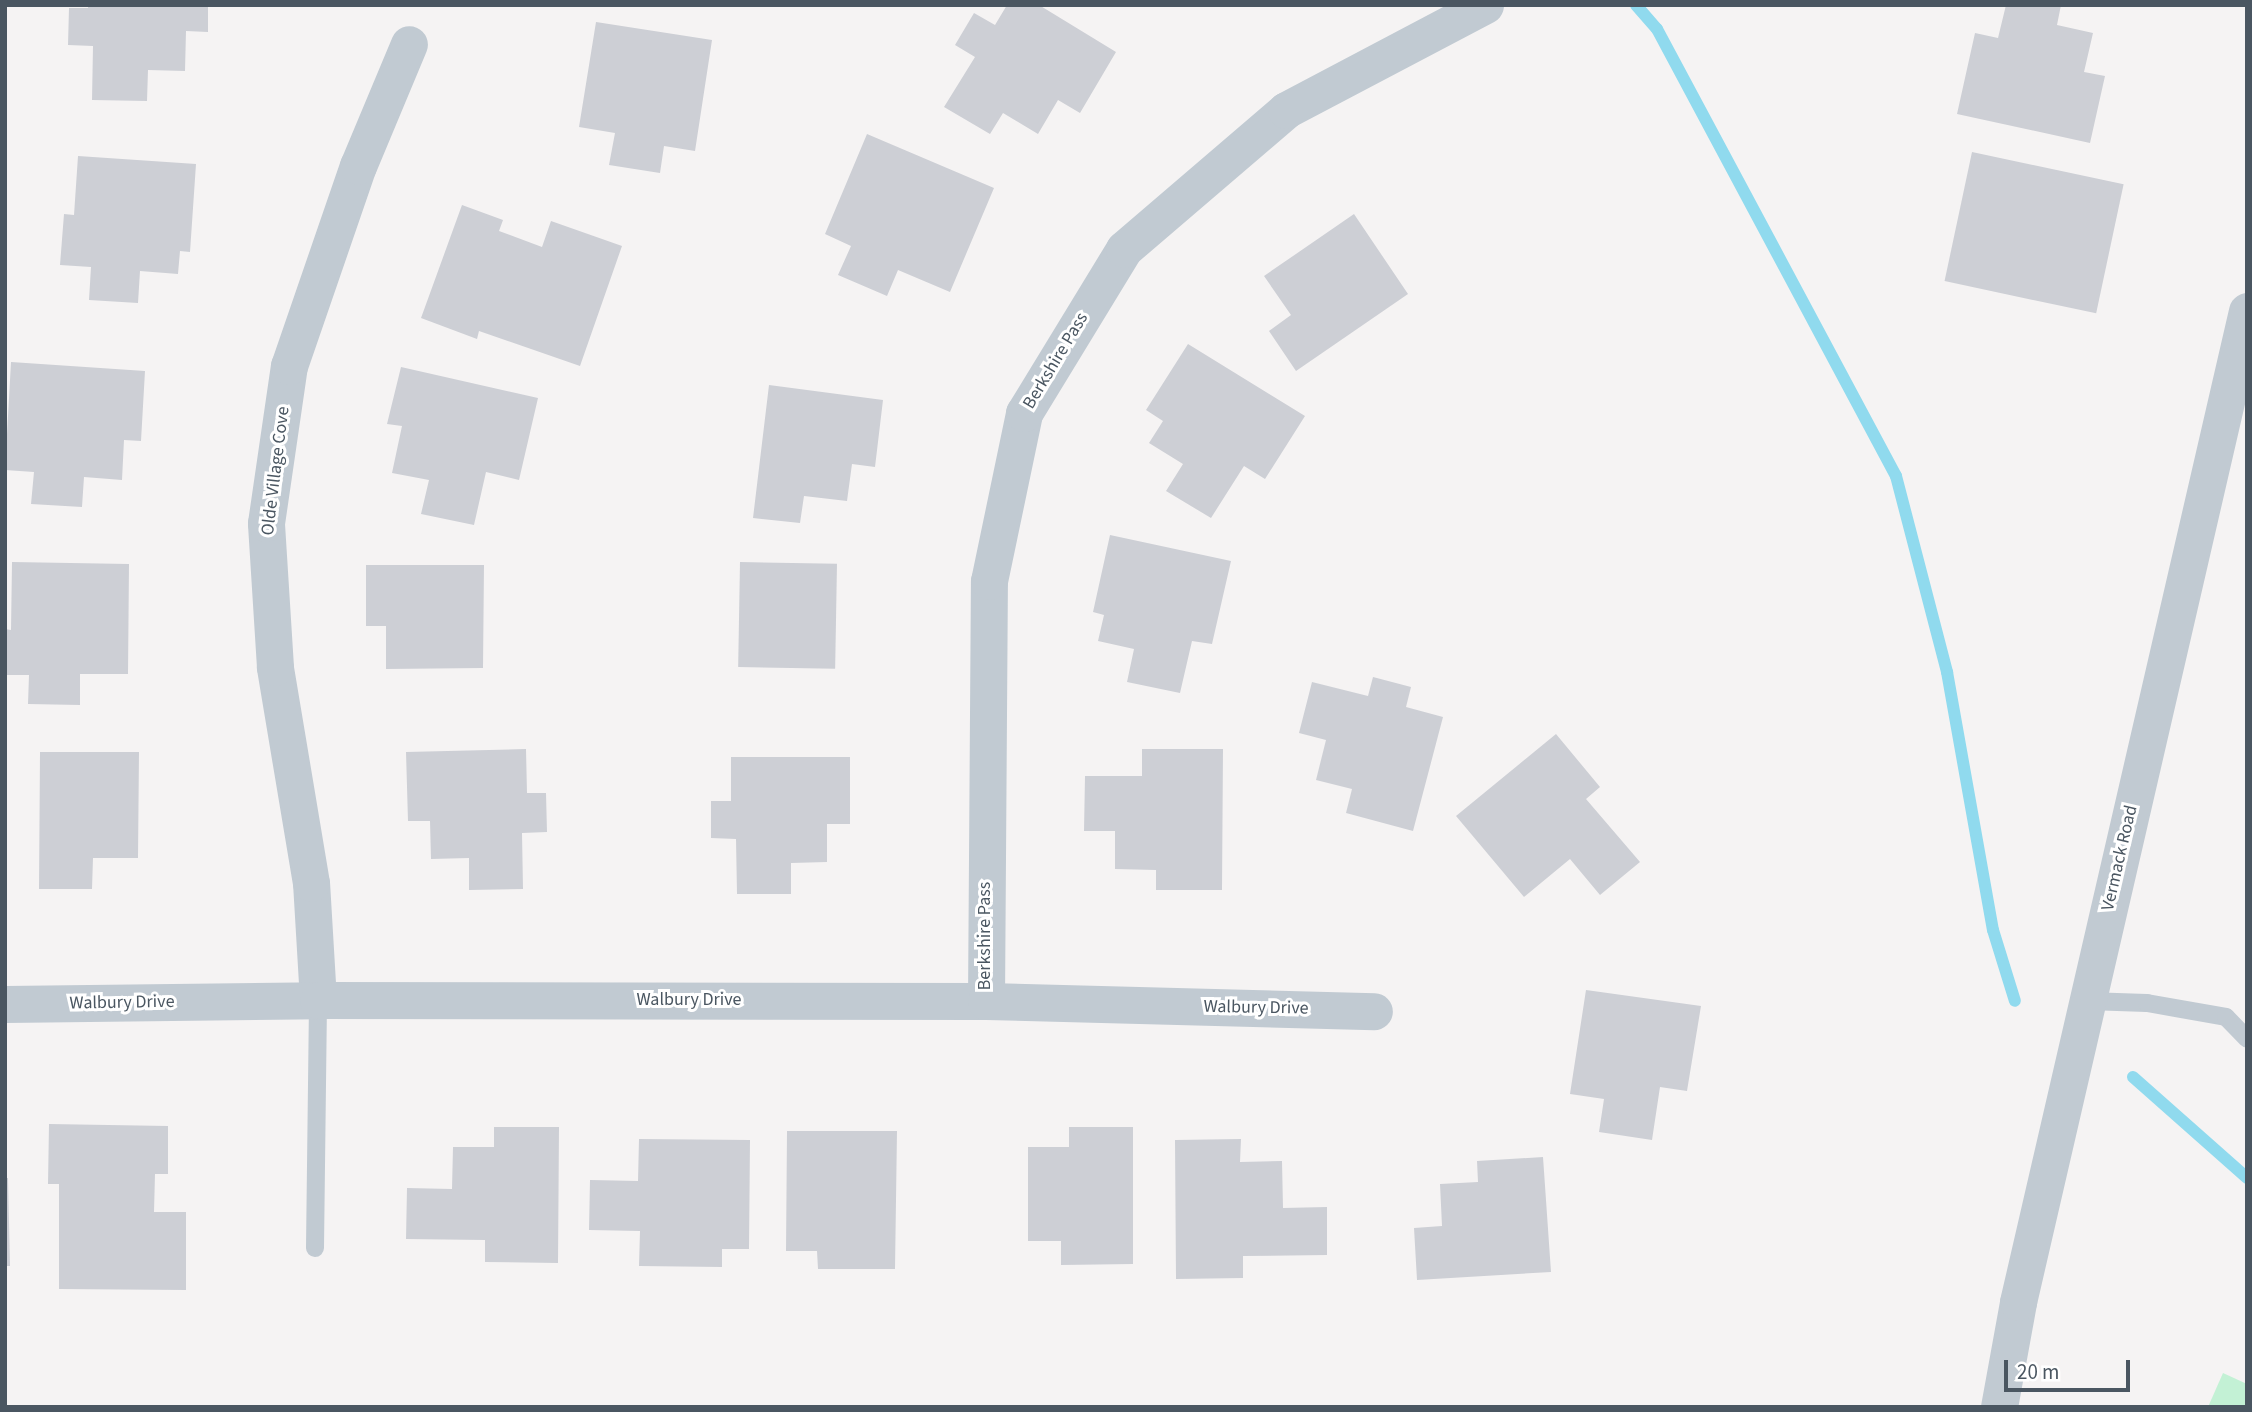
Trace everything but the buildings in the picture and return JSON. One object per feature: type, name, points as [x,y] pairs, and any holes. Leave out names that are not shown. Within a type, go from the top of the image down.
[{"type":"street","name":"Berkshire Pass","points":[[986,1001],[985,765],[989,581],[1024,412],[1124,249],[1286,110],[1485,5]]},
{"type":"street","name":"Olde Village Cove","points":[[318,1000],[311,883],[275,667],[266,523],[289,366],[358,166],[409,44]]},
{"type":"street","name":"Vermack Road","points":[[1999,1407],[2018,1302],[2247,311]]},
{"type":"street","name":"Walbury Drive","points":[[5,1004],[318,1000],[986,1001],[1374,1011]]},
{"type":"lane","points":[[315,1248],[318,1000]]},
{"type":"lane","points":[[2087,1001],[2147,1003],[2225,1017],[2247,1039]]},
{"type":"green space","points":[[2223,1373],[2247,1384],[2247,1407],[2208,1407]]},
{"type":"waterway","points":[[1636,5],[1657,29],[1896,476],[1947,672],[1993,930],[2015,1001]]},
{"type":"waterway","points":[[2133,1077],[2247,1178]]}]
